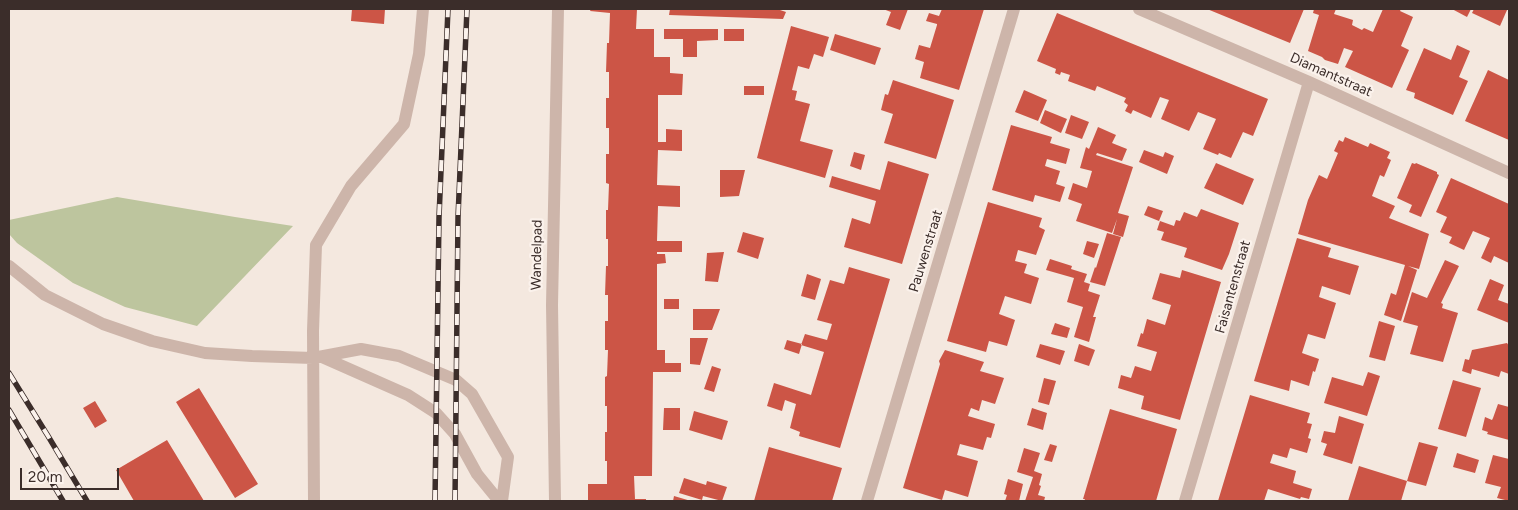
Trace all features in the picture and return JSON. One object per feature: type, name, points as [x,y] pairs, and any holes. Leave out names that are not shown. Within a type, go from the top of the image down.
[{"type":"street","points":[[314,501],[318,358],[316,245],[351,186],[404,124],[419,54],[423,9]]},
{"type":"street","name":"Wandelpad","points":[[555,501],[552,305],[558,9]]},
{"type":"street","name":"Pauwenstraat","points":[[867,501],[1014,9]]},
{"type":"street","name":"Diamantstraat","points":[[1139,9],[1309,82],[1509,173]]},
{"type":"street","name":"Faisantenstraat","points":[[1185,501],[1309,82]]},
{"type":"street","points":[[9,266],[46,295],[104,324],[152,341],[205,353],[318,358],[361,349],[399,356],[456,380],[472,394],[508,457],[501,501]]},
{"type":"street","points":[[318,358],[408,395],[436,413],[456,434],[477,474],[501,501]]},
{"type":"green space","points":[[117,197],[293,226],[197,326],[125,307],[73,283],[17,243],[9,234],[9,220]]},
{"type":"building","points":[[352,9],[385,9],[384,24],[351,21]]},
{"type":"building","points":[[591,9],[637,9],[636,29],[654,29],[654,57],[670,57],[670,73],[683,74],[682,95],[658,95],[658,142],[666,142],[666,129],[682,130],[682,151],[658,150],[657,185],[680,186],[680,207],[658,206],[657,241],[682,241],[682,252],[657,252],[657,254],[665,254],[666,263],[657,264],[657,350],[665,350],[665,363],[681,363],[681,372],[653,372],[652,476],[634,476],[635,499],[646,499],[646,501],[588,501],[588,484],[607,484],[607,461],[605,461],[607,406],[605,406],[605,377],[607,376],[608,350],[605,350],[605,321],[608,321],[608,295],[605,295],[606,266],[608,266],[606,210],[608,210],[609,184],[606,183],[606,154],[609,154],[609,128],[606,128],[606,98],[609,98],[609,72],[606,72],[610,13],[590,11]]},
{"type":"building","points":[[670,9],[777,9],[786,12],[783,19],[669,15]]},
{"type":"building","points":[[883,9],[908,9],[900,30],[886,25],[891,12]]},
{"type":"building","points":[[942,9],[984,9],[959,90],[920,78],[924,62],[915,59],[919,45],[930,48],[937,25],[926,21],[929,13],[939,16]]},
{"type":"building","points":[[1207,9],[1304,9],[1290,43]]},
{"type":"building","points":[[1314,9],[1336,9],[1334,14],[1353,20],[1352,25],[1362,30],[1364,28],[1373,32],[1383,9],[1401,9],[1400,11],[1413,17],[1401,46],[1409,50],[1392,88],[1345,67],[1353,51],[1344,48],[1338,64],[1308,51],[1319,15],[1313,13]]},
{"type":"building","points":[[1452,9],[1471,9],[1467,17]]},
{"type":"building","points":[[1474,9],[1507,10],[1500,26],[1472,13]]},
{"type":"building","points":[[1057,13],[1268,99],[1253,136],[1243,132],[1231,158],[1219,153],[1218,155],[1203,149],[1216,119],[1198,112],[1189,131],[1161,119],[1169,100],[1160,97],[1151,118],[1133,110],[1131,114],[1125,111],[1128,105],[1124,102],[1126,98],[1097,86],[1095,91],[1068,81],[1070,75],[1061,72],[1060,75],[1055,73],[1056,69],[1037,61]]},
{"type":"building","points":[[791,26],[829,37],[823,57],[814,54],[809,69],[798,66],[792,90],[797,91],[795,100],[810,104],[800,141],[833,150],[825,178],[757,158]]},
{"type":"building","points":[[664,29],[718,29],[718,40],[697,41],[697,57],[683,57],[683,39],[664,39]]},
{"type":"building","points":[[724,29],[744,29],[744,41],[724,41]]},
{"type":"building","points":[[835,34],[881,48],[875,65],[830,50]]},
{"type":"building","points":[[1457,45],[1470,51],[1459,77],[1468,81],[1453,115],[1414,98],[1415,93],[1406,90],[1424,48],[1451,60]]},
{"type":"building","points":[[1488,70],[1509,80],[1509,140],[1465,121]]},
{"type":"building","points":[[893,80],[954,100],[936,159],[884,143],[893,114],[881,110],[885,94],[888,95]]},
{"type":"building","points":[[744,86],[764,86],[764,95],[744,95]]},
{"type":"building","points":[[1024,90],[1047,100],[1038,121],[1015,112]]},
{"type":"building","points":[[1045,110],[1067,119],[1061,133],[1040,123]]},
{"type":"building","points":[[1071,115],[1089,122],[1082,139],[1065,133]]},
{"type":"building","points":[[1011,125],[1052,137],[1050,143],[1070,149],[1066,164],[1047,159],[1045,166],[1060,171],[1056,184],[1065,187],[1060,202],[1035,195],[1033,202],[992,190]]},
{"type":"building","points":[[1098,127],[1116,135],[1112,143],[1127,149],[1122,161],[1097,153],[1096,155],[1133,167],[1118,213],[1129,216],[1123,237],[1113,234],[1117,219],[1112,233],[1076,221],[1082,204],[1068,199],[1073,183],[1087,188],[1092,171],[1080,168],[1086,147],[1089,149]]},
{"type":"building","points":[[1345,137],[1368,147],[1370,143],[1390,152],[1387,158],[1391,160],[1384,177],[1380,175],[1372,196],[1395,206],[1389,218],[1429,234],[1419,269],[1408,266],[1417,270],[1401,321],[1384,315],[1391,293],[1396,295],[1405,265],[1298,234],[1308,200],[1319,175],[1327,179],[1338,153],[1334,151],[1339,140],[1343,142]]},
{"type":"building","points":[[1144,150],[1163,157],[1165,152],[1174,156],[1167,174],[1139,162]]},
{"type":"building","points":[[854,152],[865,155],[861,170],[850,166]]},
{"type":"building","points":[[888,161],[929,174],[902,264],[844,247],[852,218],[870,224],[876,201],[829,187],[832,176],[880,190]]},
{"type":"building","points":[[1216,163],[1254,179],[1243,205],[1204,188]]},
{"type":"building","points":[[1412,163],[1437,172],[1439,175],[1421,217],[1409,212],[1412,205],[1397,198]]},
{"type":"building","points":[[720,170],[745,170],[739,196],[720,197]]},
{"type":"building","points":[[1451,178],[1509,204],[1509,263],[1494,256],[1491,263],[1481,258],[1490,238],[1473,231],[1464,250],[1449,243],[1452,237],[1440,232],[1447,217],[1436,212]]},
{"type":"building","points":[[988,202],[1042,218],[1039,227],[1045,230],[1036,255],[1018,250],[1015,261],[1027,264],[1024,273],[1039,278],[1031,304],[1005,296],[999,314],[1015,320],[1007,346],[989,341],[986,352],[947,341]]},
{"type":"building","points":[[1148,206],[1163,211],[1159,221],[1144,215]]},
{"type":"building","points":[[1201,209],[1239,223],[1222,270],[1184,257],[1187,248],[1161,240],[1164,232],[1157,230],[1160,221],[1174,226],[1176,220],[1180,221],[1184,212],[1197,217]]},
{"type":"building","points":[[743,232],[764,238],[758,259],[737,252]]},
{"type":"building","points":[[1107,233],[1121,237],[1105,286],[1090,282]]},
{"type":"building","points":[[1297,238],[1331,248],[1328,257],[1359,266],[1350,295],[1322,286],[1319,297],[1336,303],[1325,339],[1308,334],[1302,353],[1319,359],[1315,372],[1313,371],[1309,386],[1291,380],[1289,391],[1254,381]]},
{"type":"building","points":[[1087,241],[1099,244],[1094,258],[1083,254]]},
{"type":"building","points":[[724,252],[718,282],[705,281],[707,253]]},
{"type":"building","points":[[1050,259],[1072,266],[1071,269],[1087,274],[1084,282],[1090,284],[1088,291],[1100,295],[1093,317],[1096,317],[1089,342],[1074,337],[1083,307],[1067,302],[1074,278],[1046,270]]},
{"type":"building","points":[[1445,260],[1459,266],[1441,303],[1443,304],[1442,308],[1458,313],[1443,362],[1410,354],[1418,326],[1403,322],[1412,292],[1427,298]]},
{"type":"building","points":[[849,267],[890,279],[840,448],[799,436],[800,432],[790,428],[796,404],[785,400],[782,411],[767,406],[774,383],[811,395],[824,352],[801,345],[805,334],[827,340],[832,324],[817,320],[830,280],[844,284]]},
{"type":"building","points":[[1182,270],[1221,282],[1180,420],[1141,409],[1144,396],[1118,388],[1121,375],[1131,378],[1135,366],[1151,371],[1157,352],[1137,346],[1147,319],[1165,325],[1171,305],[1152,299],[1160,273],[1180,278]]},
{"type":"building","points":[[807,274],[821,279],[815,300],[801,296]]},
{"type":"building","points":[[1490,279],[1504,285],[1498,300],[1509,304],[1509,323],[1477,310]]},
{"type":"building","points":[[664,299],[679,299],[679,309],[664,309]]},
{"type":"building","points":[[693,309],[720,309],[712,330],[693,330]]},
{"type":"building","points":[[1379,321],[1395,326],[1385,361],[1369,357]]},
{"type":"building","points":[[1055,323],[1070,328],[1067,338],[1051,334]]},
{"type":"building","points":[[690,338],[708,338],[700,365],[690,364]]},
{"type":"building","points":[[787,340],[802,344],[799,354],[784,349]]},
{"type":"building","points":[[1507,343],[1509,346],[1509,374],[1501,371],[1499,377],[1472,369],[1471,374],[1462,371],[1465,359],[1469,360],[1472,350]]},
{"type":"building","points":[[1040,344],[1065,351],[1060,365],[1036,357]]},
{"type":"building","points":[[1079,344],[1095,350],[1089,366],[1074,361]]},
{"type":"building","points":[[945,350],[984,362],[980,371],[1004,378],[995,404],[982,400],[979,411],[971,408],[968,416],[995,424],[991,438],[987,437],[983,450],[960,444],[957,455],[978,461],[968,497],[945,490],[942,500],[903,488],[940,364],[939,361]]},
{"type":"building","points":[[712,366],[721,369],[714,392],[704,389]]},
{"type":"building","points":[[1368,372],[1380,376],[1367,416],[1324,403],[1332,377],[1363,386]]},
{"type":"building","points":[[1044,378],[1056,381],[1049,405],[1038,402]]},
{"type":"building","points":[[1453,380],[1481,388],[1466,437],[1438,429]]},
{"type":"building","points":[[199,388],[258,484],[235,498],[176,402]]},
{"type":"building","points":[[1250,395],[1310,413],[1307,423],[1312,424],[1308,438],[1311,439],[1307,453],[1290,448],[1287,458],[1273,454],[1270,463],[1296,471],[1293,483],[1312,489],[1309,499],[1301,497],[1300,499],[1268,489],[1264,501],[1218,501]]},
{"type":"building","points":[[95,401],[107,421],[95,428],[83,408]]},
{"type":"building","points":[[1498,404],[1509,407],[1509,440],[1487,434],[1488,432],[1482,430],[1485,417],[1492,420]]},
{"type":"building","points":[[664,408],[680,408],[680,430],[663,430]]},
{"type":"building","points":[[1032,408],[1047,413],[1043,430],[1027,425]]},
{"type":"building","points":[[1110,409],[1177,429],[1156,501],[1084,501],[1085,499],[1083,499]]},
{"type":"building","points":[[694,411],[728,421],[722,440],[689,430]]},
{"type":"building","points":[[1339,416],[1364,424],[1352,464],[1323,455],[1327,444],[1321,442],[1324,431],[1335,433]]},
{"type":"building","points":[[167,440],[204,501],[134,501],[116,470]]},
{"type":"building","points":[[1419,442],[1438,447],[1426,486],[1407,481]]},
{"type":"building","points":[[1050,444],[1057,446],[1052,462],[1044,460]]},
{"type":"building","points":[[769,447],[842,468],[832,501],[754,501]]},
{"type":"building","points":[[1024,448],[1040,453],[1034,471],[1042,474],[1038,495],[1045,497],[1044,501],[1025,501],[1033,477],[1017,472]]},
{"type":"building","points":[[1457,453],[1479,460],[1475,473],[1453,467]]},
{"type":"building","points":[[1493,455],[1509,459],[1509,501],[1497,498],[1501,487],[1485,483]]},
{"type":"building","points":[[1359,466],[1407,481],[1401,501],[1348,501]]},
{"type":"building","points":[[684,478],[706,485],[707,481],[727,487],[722,501],[703,496],[702,500],[679,493]]},
{"type":"building","points":[[1008,479],[1023,484],[1019,501],[1005,501],[1007,495],[1004,494]]},
{"type":"building","points":[[674,496],[691,501],[673,501]]},
{"type":"railway","points":[[435,501],[439,217],[448,9]]},
{"type":"railway","points":[[455,501],[458,217],[467,9]]},
{"type":"railway","points":[[9,373],[87,501]]},
{"type":"railway","points":[[9,410],[63,501]]}]
